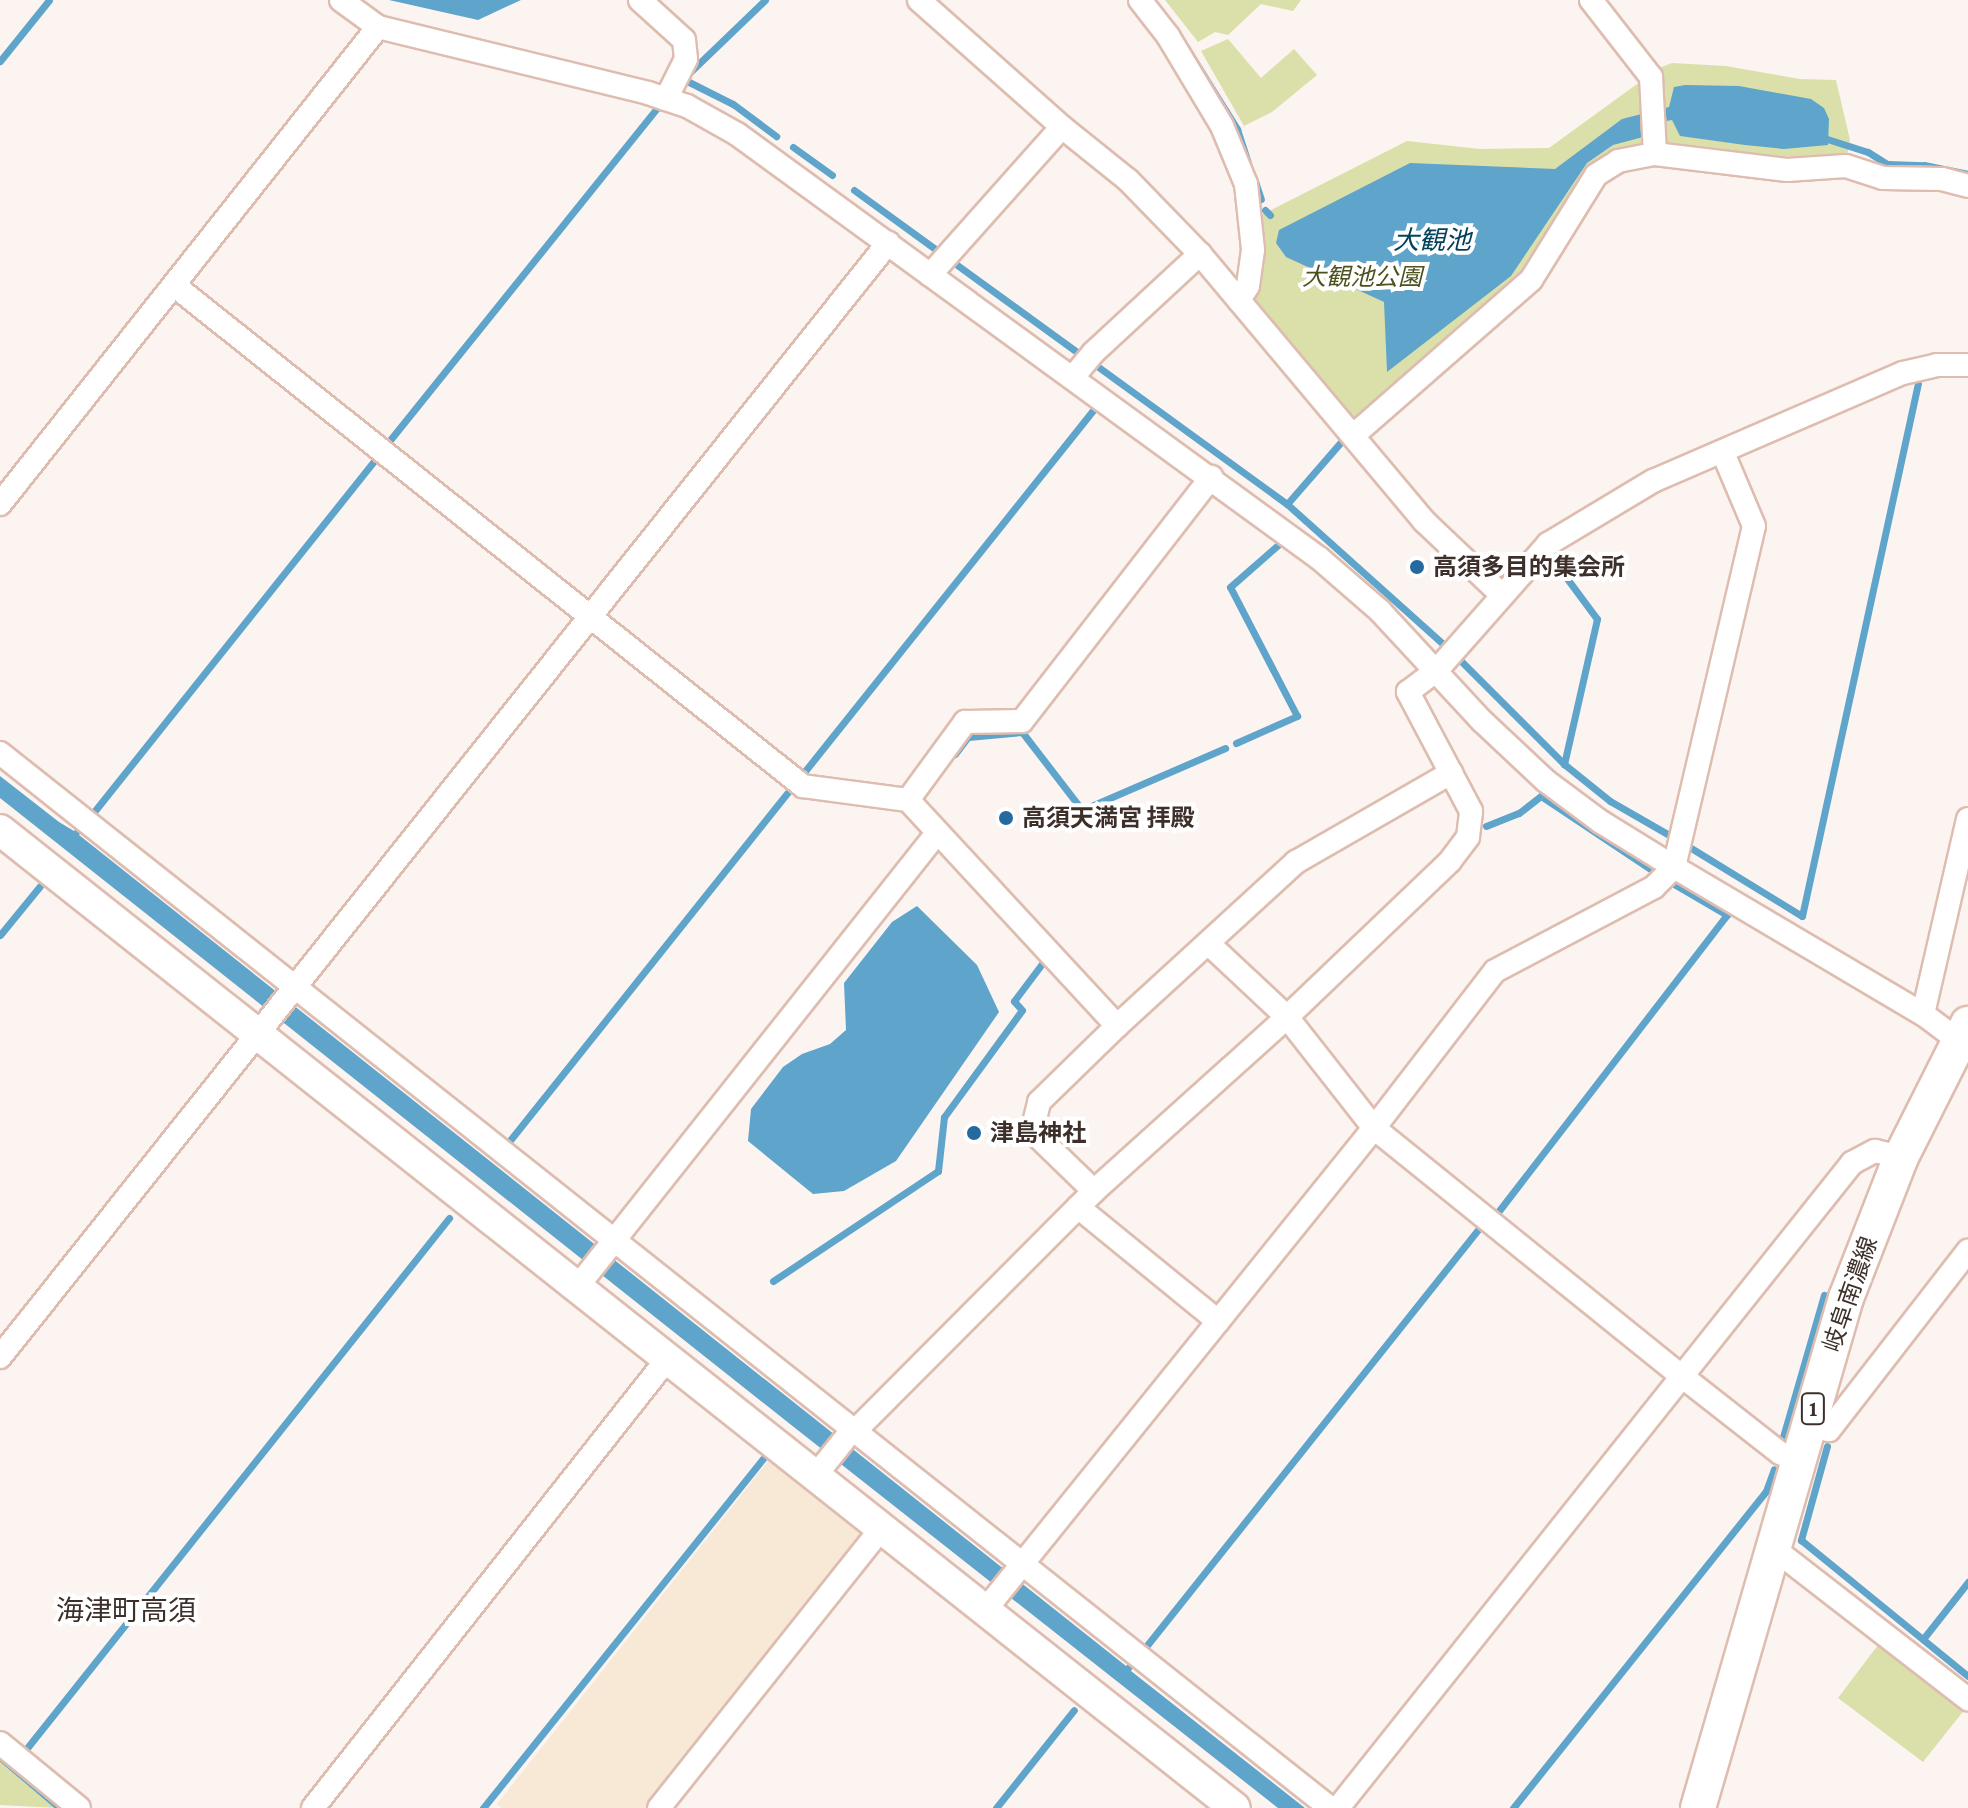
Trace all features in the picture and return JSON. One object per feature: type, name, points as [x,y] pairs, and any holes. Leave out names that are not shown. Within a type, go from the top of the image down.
[{"type":"main road","name":"岐阜南濃線","points":[[1698,1808],[1846,1298],[1901,1157],[1965,1038]]},
{"type":"street","points":[[341,0],[378,27],[666,99],[687,106],[737,134],[1320,559],[1380,611],[1482,721],[1539,777],[1601,822],[1674,867],[1965,1038]]},
{"type":"street","points":[[640,0],[684,40],[686,59],[666,99]]},
{"type":"street","points":[[919,0],[1062,127],[1128,180],[1200,254],[1355,434],[1424,521],[1502,595]]},
{"type":"street","points":[[1140,0],[1168,36],[1222,126],[1246,184],[1253,250],[1248,286],[1239,300]]},
{"type":"street","points":[[1591,0],[1648,72],[1656,115],[1655,154]]},
{"type":"street","points":[[0,504],[378,27]]},
{"type":"street","points":[[930,275],[1062,127]]},
{"type":"street","points":[[1355,434],[1531,280],[1596,175],[1618,161],[1655,154],[1787,170],[1846,166],[1883,178],[1942,179],[1968,186]]},
{"type":"street","points":[[0,1357],[888,243]]},
{"type":"street","points":[[1073,377],[1093,353],[1200,254]]},
{"type":"street","points":[[175,286],[803,786],[908,800],[1117,1026]]},
{"type":"street","points":[[822,1467],[851,1433],[1086,1199],[1287,1017],[1450,861],[1468,837],[1471,811],[1408,692],[1437,670],[1548,544],[1653,481],[1903,373],[1937,365],[1968,365]]},
{"type":"street","points":[[989,1605],[1374,1128],[1495,971],[1654,887],[1674,867],[1754,526],[1723,453]]},
{"type":"street","points":[[908,800],[965,722],[1022,721],[1211,477]]},
{"type":"street","points":[[0,753],[292,992],[1019,1568],[1330,1808]]},
{"type":"street","points":[[1218,1321],[1086,1199],[1032,1131],[1039,1102],[1296,862],[1451,773]]},
{"type":"street","points":[[1923,1014],[1968,819]]},
{"type":"street","points":[[0,830],[266,1025],[583,1280],[668,1358],[822,1467],[882,1528],[989,1605],[1235,1808]]},
{"type":"street","points":[[583,1280],[937,833]]},
{"type":"street","points":[[1209,944],[1287,1017],[1374,1128],[1683,1377],[1780,1453],[1798,1461]]},
{"type":"street","points":[[1338,1808],[1852,1163],[1875,1151],[1901,1157]]},
{"type":"street","points":[[1808,1426],[1829,1430],[1968,1251]]},
{"type":"street","points":[[313,1808],[668,1358]]},
{"type":"street","points":[[659,1808],[882,1528]]},
{"type":"street","points":[[1773,1548],[1968,1699]]},
{"type":"street","points":[[0,1743],[79,1808]]},
{"type":"shaded area","points":[[769,1460],[860,1529],[862,1537],[647,1808],[502,1808],[497,1804]]},
{"type":"green space","points":[[1165,0],[1301,0],[1293,11],[1261,4],[1228,35],[1215,32],[1198,42]]},
{"type":"green space","points":[[1228,39],[1261,78],[1294,49],[1317,75],[1272,112],[1244,126],[1201,51]]},
{"type":"green space","name":"大観池公園","points":[[1672,63],[1726,66],[1800,79],[1836,80],[1850,140],[1847,156],[1734,156],[1637,146],[1611,152],[1594,162],[1519,277],[1351,420],[1253,303],[1261,215],[1407,141],[1480,149],[1549,148],[1659,68]]},
{"type":"green space","points":[[1881,1641],[1965,1709],[1923,1762],[1838,1698]]},
{"type":"green space","points":[[0,1759],[58,1808],[0,1805]]},
{"type":"water","points":[[389,0],[521,0],[478,20]]},
{"type":"water","name":"大観池","points":[[1739,86],[1811,99],[1824,108],[1829,119],[1828,145],[1784,149],[1745,145],[1680,136],[1672,120],[1644,125],[1643,137],[1613,145],[1587,163],[1511,276],[1387,372],[1384,302],[1286,257],[1276,243],[1279,230],[1410,163],[1555,169],[1622,119],[1669,107],[1674,87]]},
{"type":"water","points":[[0,776],[59,822],[74,831],[77,828],[82,831],[79,835],[1126,1666],[1130,1662],[1134,1666],[1131,1671],[1305,1808],[1278,1808],[790,1424],[0,798]]},
{"type":"water","points":[[917,906],[977,965],[999,1012],[896,1161],[844,1191],[813,1194],[748,1141],[751,1109],[783,1067],[802,1054],[830,1044],[846,1030],[844,983],[892,922]]},
{"type":"waterway","points":[[0,61],[49,0]]},
{"type":"waterway","points":[[765,0],[683,79],[733,104],[776,136]]},
{"type":"waterway","points":[[1186,47],[1237,129],[1248,162]]},
{"type":"waterway","points":[[386,445],[656,109]]},
{"type":"waterway","points":[[1824,138],[1868,152],[1887,164],[1924,165],[1968,174]]},
{"type":"waterway","points":[[793,147],[832,175]]},
{"type":"waterway","points":[[1255,181],[1261,199]]},
{"type":"waterway","points":[[854,190],[938,251]]},
{"type":"waterway","points":[[1265,210],[1270,215]]},
{"type":"waterway","points":[[953,262],[1077,352]]},
{"type":"waterway","points":[[1097,366],[1287,504],[1444,645]]},
{"type":"waterway","points":[[1691,848],[1802,916],[1918,383]]},
{"type":"waterway","points":[[801,776],[1093,410]]},
{"type":"waterway","points":[[1287,504],[1340,443]]},
{"type":"waterway","points":[[93,813],[377,457]]},
{"type":"waterway","points":[[1236,743],[1297,716],[1230,587],[1280,543]]},
{"type":"waterway","points":[[1554,561],[1597,619],[1564,764]]},
{"type":"waterway","points":[[1461,661],[1564,764],[1610,801],[1676,839]]},
{"type":"waterway","points":[[955,754],[968,737],[1022,732],[1082,810],[1225,748]]},
{"type":"waterway","points":[[507,1144],[791,788]]},
{"type":"waterway","points":[[1486,826],[1519,813],[1541,796],[1655,872]]},
{"type":"waterway","points":[[1498,1212],[1727,915],[1674,884]]},
{"type":"waterway","points":[[0,935],[40,886]]},
{"type":"waterway","points":[[773,1281],[938,1171],[944,1117],[1022,1010],[1014,1001],[1044,961],[1039,956]]},
{"type":"waterway","points":[[23,1753],[449,1218]]},
{"type":"waterway","points":[[1144,1649],[1480,1227]]},
{"type":"waterway","points":[[1783,1437],[1824,1295]]},
{"type":"waterway","points":[[1827,1446],[1801,1540],[1968,1676]]},
{"type":"waterway","points":[[483,1808],[763,1458]]},
{"type":"waterway","points":[[1513,1808],[1766,1491],[1774,1469]]},
{"type":"waterway","points":[[1923,1639],[1968,1582]]},
{"type":"waterway","points":[[996,1808],[1074,1710]]},
{"type":"waterway","points":[[0,1757],[60,1808]]},
{"type":"place","name":"高須多目的集会所","points":[[1417,567]]},
{"type":"place","name":"高須天満宮 拝殿","points":[[1006,818]]},
{"type":"place","name":"津島神社","points":[[974,1133]]},
{"type":"district","name":"海津町高須","points":[[126,1611]]}]
